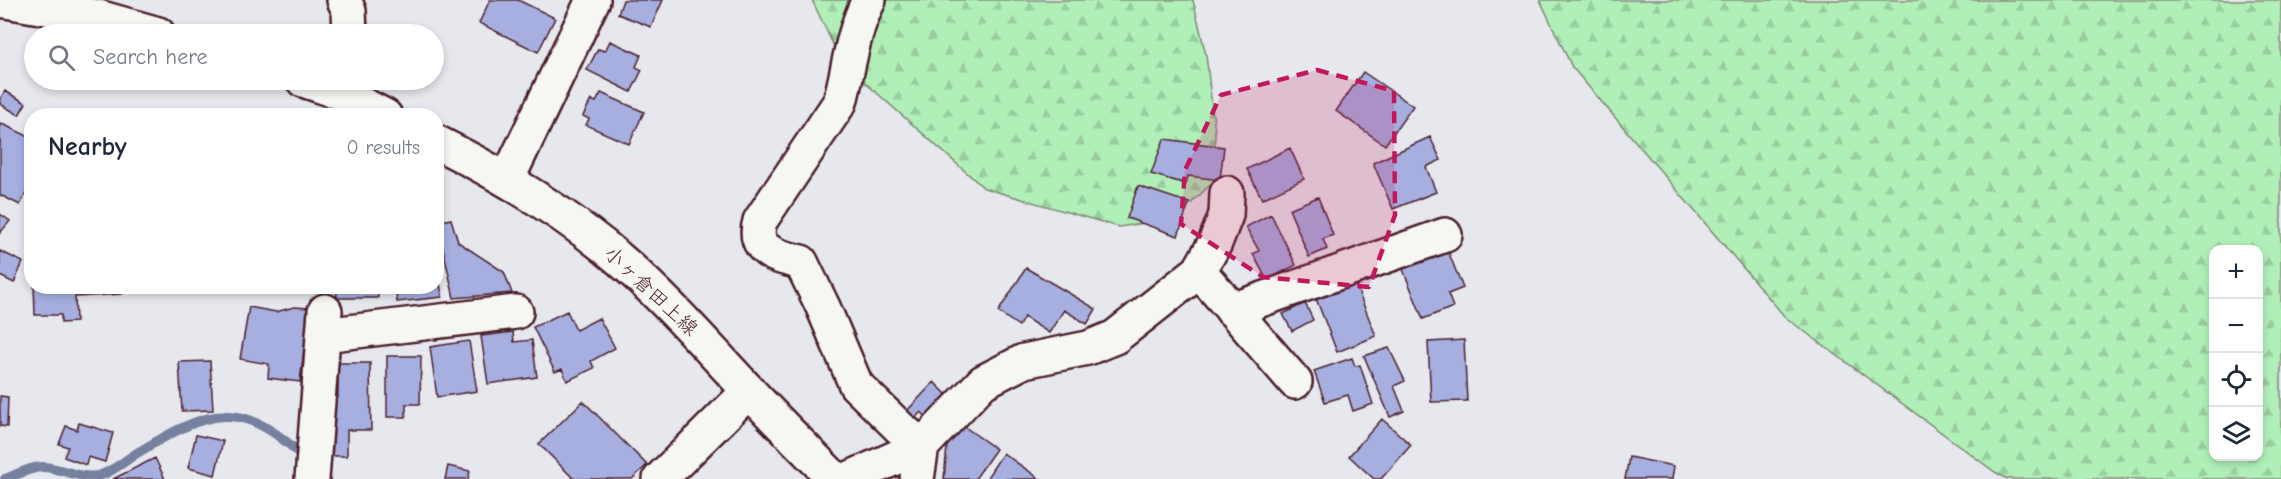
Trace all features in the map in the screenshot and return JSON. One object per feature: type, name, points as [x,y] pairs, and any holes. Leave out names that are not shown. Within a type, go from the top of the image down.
[{"type":"street","points":[[0,0],[98,17],[123,24]]},
{"type":"street","points":[[344,0],[349,11],[350,24]]},
{"type":"street","points":[[507,180],[593,0]]},
{"type":"street","points":[[869,0],[850,49],[846,80],[840,102],[760,221],[757,232],[759,243],[776,256],[801,262],[856,385],[922,446]]},
{"type":"street","points":[[348,90],[374,108]]},
{"type":"street","name":"小ヶ倉田上線","points":[[444,146],[507,180],[573,222],[618,257],[684,321],[836,479]]},
{"type":"street","points":[[848,479],[922,446],[983,382],[1024,360],[1088,348],[1115,337],[1199,271],[1215,243],[1226,214],[1227,193]]},
{"type":"street","points":[[1232,310],[1445,235]]},
{"type":"street","points":[[1199,271],[1295,382]]},
{"type":"street","points":[[312,479],[324,323],[516,312]]},
{"type":"street","points":[[660,479],[749,391]]},
{"type":"street","points":[[917,479],[922,446]]},
{"type":"highlighted area","points":[[1317,70],[1394,91],[1395,215],[1369,287],[1263,277],[1181,224],[1185,170],[1221,95]]},
{"type":"green space","points":[[812,0],[1193,0],[1206,55],[1215,132],[1215,180],[1176,218],[1119,227],[984,188],[841,61]]},
{"type":"green space","points":[[1540,0],[2281,0],[2281,479],[2007,479],[1785,317],[1572,67]]},
{"type":"building","points":[[490,0],[518,0],[555,18],[538,52],[479,23]]},
{"type":"building","points":[[623,0],[663,0],[651,27],[618,14]]},
{"type":"building","points":[[610,41],[641,55],[636,67],[642,70],[631,92],[587,70],[598,49],[605,51]]},
{"type":"building","points":[[1363,72],[1413,106],[1385,145],[1336,111]]},
{"type":"building","points":[[5,91],[26,103],[19,115],[0,104]]},
{"type":"building","points":[[601,93],[644,112],[629,144],[586,125],[589,119],[583,116],[591,100],[596,102]]},
{"type":"building","points":[[0,123],[24,134],[24,197],[20,205],[0,195]]},
{"type":"building","points":[[1430,137],[1441,160],[1426,167],[1436,192],[1393,209],[1373,163]]},
{"type":"building","points":[[1164,139],[1224,147],[1220,180],[1188,176],[1186,184],[1151,174]]},
{"type":"building","points":[[1290,148],[1304,179],[1262,199],[1247,169]]},
{"type":"building","points":[[1138,186],[1189,203],[1178,236],[1127,218]]},
{"type":"building","points":[[1318,197],[1333,235],[1323,239],[1327,249],[1309,257],[1289,209]]},
{"type":"building","points":[[0,214],[10,221],[0,233]]},
{"type":"building","points":[[1271,214],[1296,265],[1267,280],[1253,254],[1259,251],[1246,227]]},
{"type":"building","points":[[451,219],[458,242],[504,272],[512,293],[454,298],[444,253],[444,220]]},
{"type":"building","points":[[1447,249],[1463,288],[1448,294],[1453,307],[1423,319],[1402,267]]},
{"type":"building","points":[[0,251],[23,262],[14,283],[0,276]]},
{"type":"building","points":[[1026,268],[1096,309],[1087,324],[1064,310],[1049,333],[1024,317],[1019,326],[998,312]]},
{"type":"building","points":[[1354,281],[1376,336],[1337,352],[1315,296]]},
{"type":"building","points":[[34,294],[122,294],[75,297],[76,322],[61,323],[61,315],[35,315]]},
{"type":"building","points":[[337,294],[378,294],[378,298],[337,298]]},
{"type":"building","points":[[396,294],[442,294],[442,297],[397,302]]},
{"type":"building","points":[[1305,303],[1313,320],[1292,331],[1283,314]]},
{"type":"building","points":[[249,307],[276,312],[294,307],[309,308],[300,382],[268,378],[269,364],[240,359]]},
{"type":"building","points":[[567,311],[576,330],[599,318],[615,348],[591,361],[594,368],[567,381],[562,369],[555,372],[533,327]]},
{"type":"building","points":[[513,332],[514,342],[532,340],[537,377],[488,384],[481,336]]},
{"type":"building","points":[[1464,340],[1467,401],[1431,402],[1428,342]]},
{"type":"building","points":[[469,341],[477,391],[437,397],[430,347]]},
{"type":"building","points":[[1389,348],[1405,381],[1394,386],[1404,411],[1390,417],[1364,356]]},
{"type":"building","points":[[387,356],[421,356],[420,404],[406,404],[406,417],[387,417]]},
{"type":"building","points":[[1352,358],[1355,366],[1360,365],[1373,404],[1353,411],[1348,395],[1325,402],[1314,371]]},
{"type":"building","points":[[210,361],[213,410],[182,411],[179,362]]},
{"type":"building","points":[[338,363],[370,363],[371,430],[347,430],[347,456],[330,456],[331,398],[338,398]]},
{"type":"building","points":[[934,382],[949,397],[929,419],[921,412],[913,420],[905,413]]},
{"type":"building","points":[[0,396],[8,397],[7,427],[0,426]]},
{"type":"building","points":[[583,401],[647,465],[632,479],[574,479],[539,444]]},
{"type":"building","points":[[1382,419],[1411,445],[1381,479],[1374,479],[1349,456]]},
{"type":"building","points":[[79,423],[113,433],[105,462],[88,457],[86,465],[64,457],[68,447],[59,444],[66,426],[77,430]]},
{"type":"building","points":[[962,425],[996,449],[975,479],[944,479],[947,446]]},
{"type":"building","points":[[196,435],[223,441],[215,475],[188,468]]},
{"type":"building","points":[[1003,453],[1040,479],[986,479]]},
{"type":"building","points":[[1629,457],[1674,466],[1672,479],[1625,479]]},
{"type":"building","points":[[155,458],[165,479],[113,479]]},
{"type":"building","points":[[448,466],[470,471],[468,479],[445,479]]},
{"type":"waterway","points":[[5,479],[40,467],[84,476],[98,476],[179,429],[202,420],[225,416],[247,419],[268,429],[304,458],[304,464]]}]
